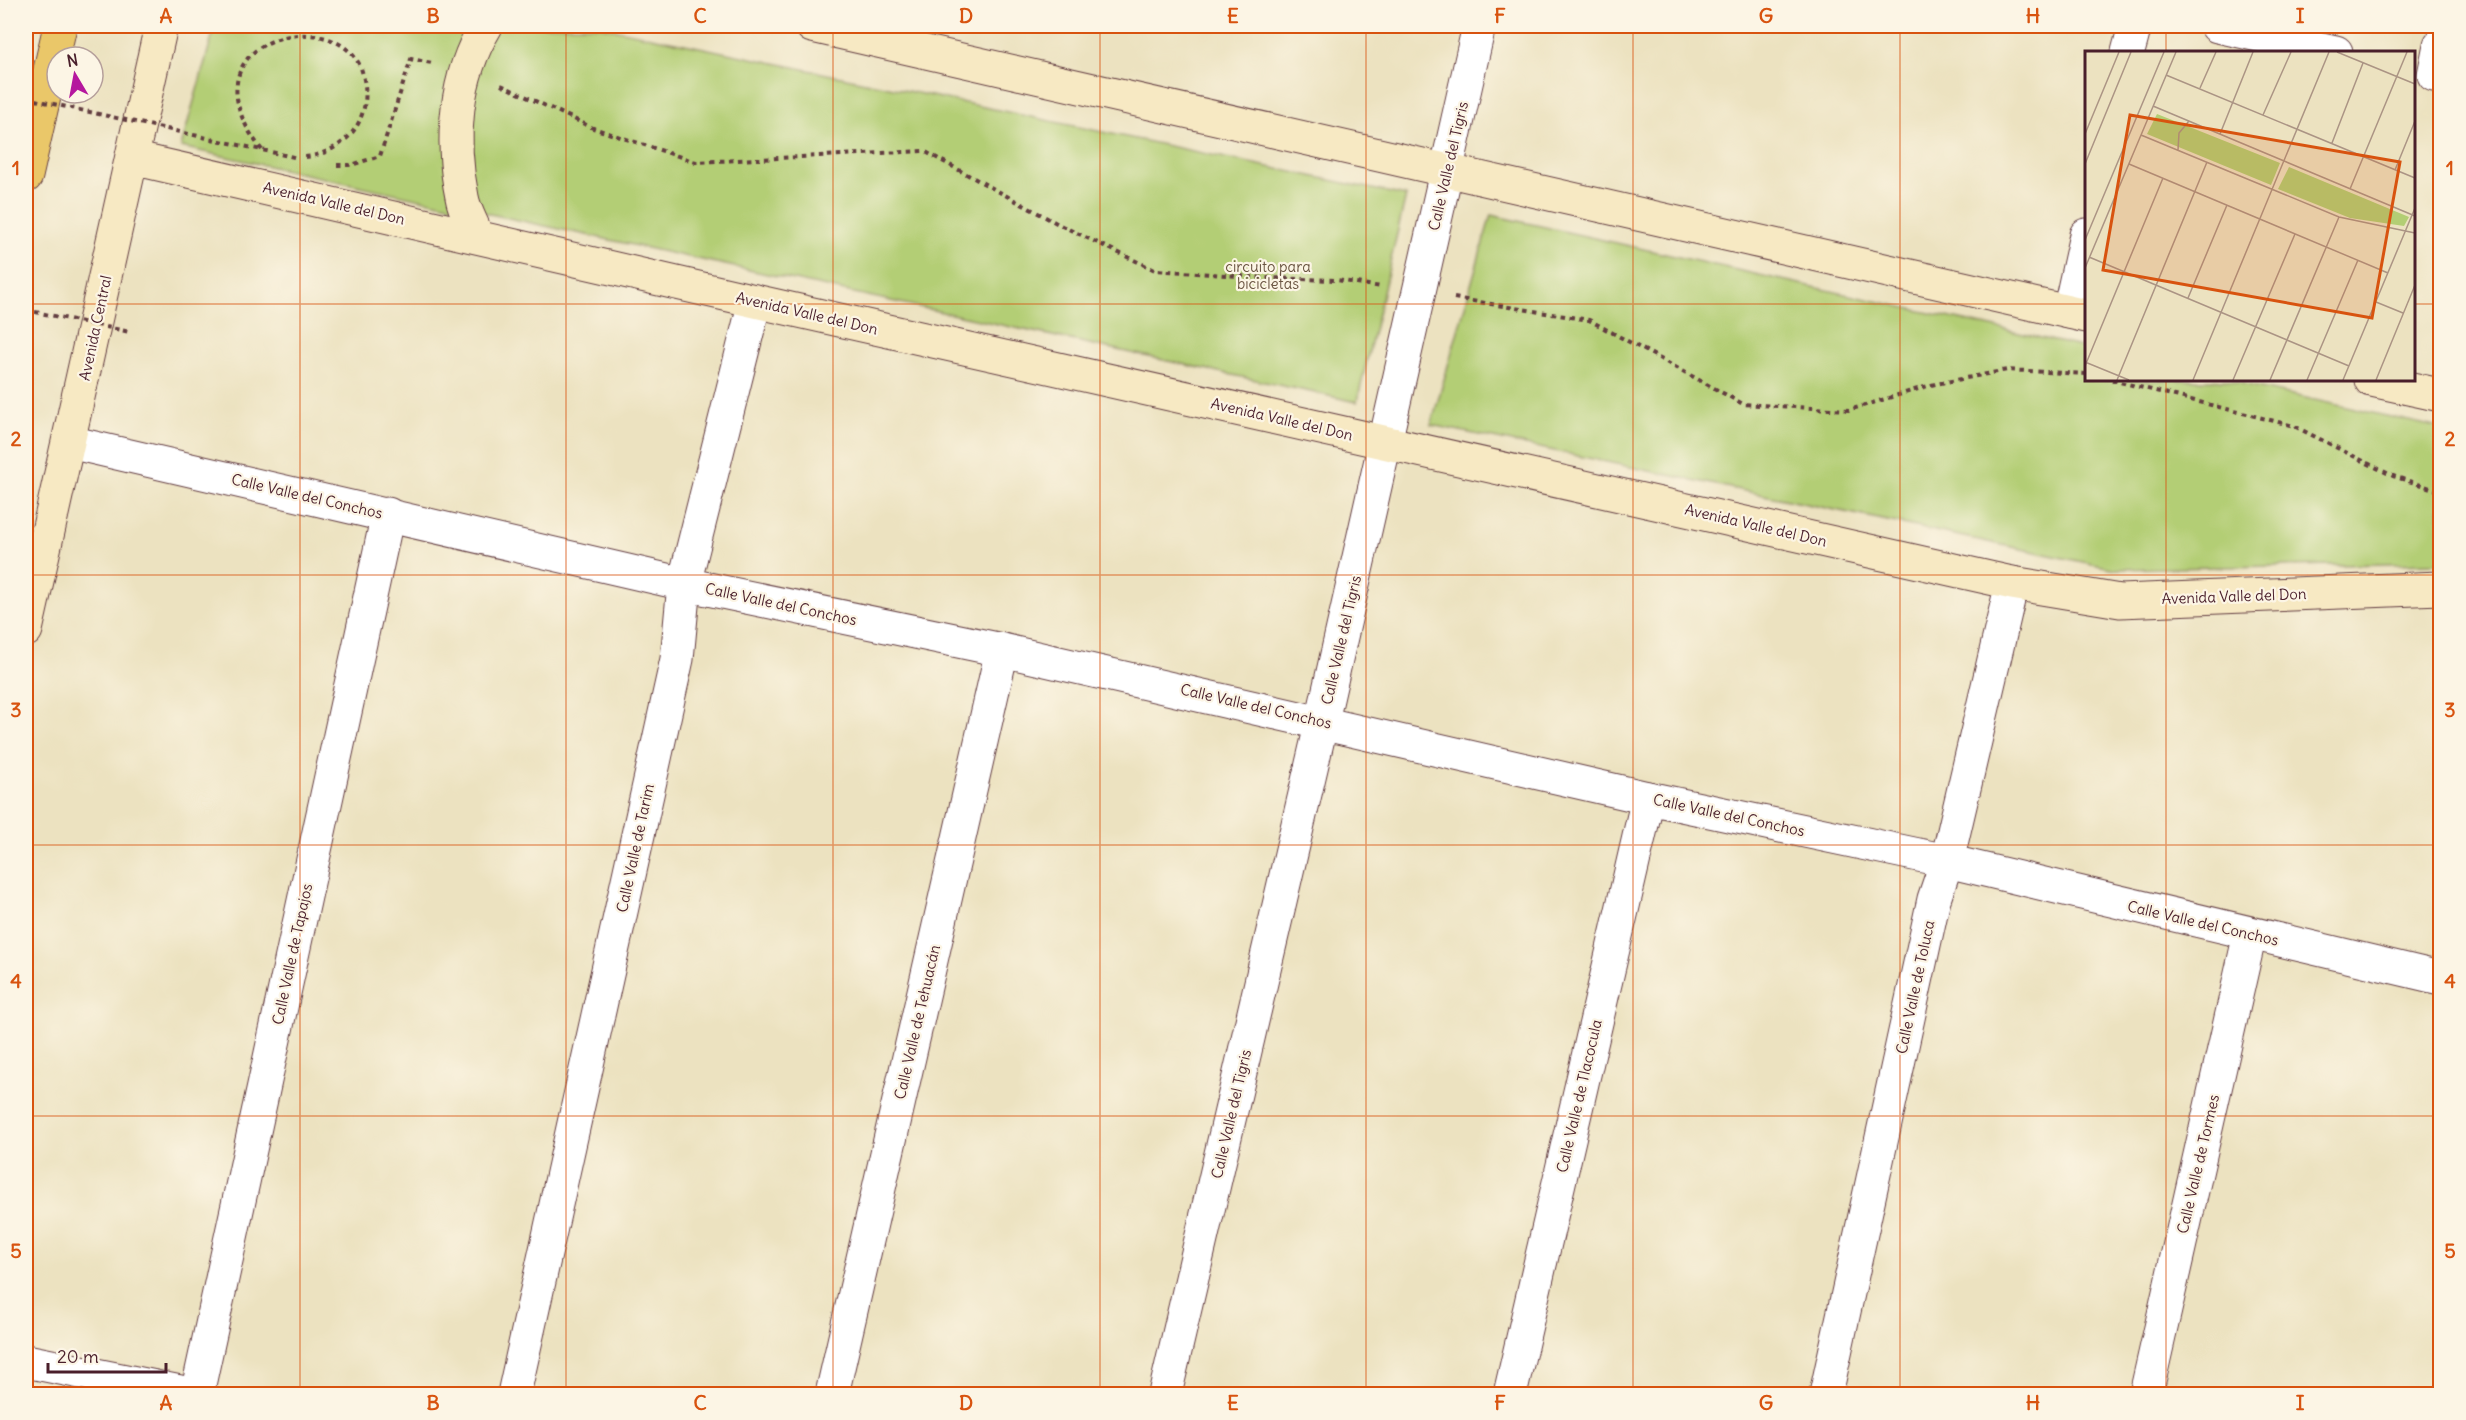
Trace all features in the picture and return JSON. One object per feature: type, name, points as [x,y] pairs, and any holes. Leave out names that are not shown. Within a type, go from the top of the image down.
[{"type":"highway","points":[[26,176],[60,26]]},
{"type":"street","name":"Avenida Central","points":[[26,630],[161,26]]},
{"type":"street","points":[[477,236],[462,199],[455,149],[460,86],[486,26]]},
{"type":"street","name":"Calle Valle del Tigris","points":[[1165,1395],[1386,442],[1479,26]]},
{"type":"street","points":[[2128,51],[2134,26]]},
{"type":"street","points":[[2217,26],[2331,51]]},
{"type":"street","points":[[825,27],[2078,314],[2085,245]]},
{"type":"street","name":"Avenida Valle del Don","points":[[132,158],[298,179],[477,236],[755,301],[2012,583],[2120,601],[2440,588]]},
{"type":"street","name":"Calle Valle de Tarim","points":[[514,1395],[677,659],[684,584],[755,301]]},
{"type":"street","points":[[2376,381],[2440,395]]},
{"type":"street","name":"Calle Valle del Conchos","points":[[69,442],[684,584],[1002,650],[1322,721],[1648,798],[1947,861],[2440,978]]},
{"type":"street","name":"Calle Valle de Tapajos","points":[[196,1395],[388,514]]},
{"type":"street","name":"Calle Valle de Toluca","points":[[1826,1395],[1934,899],[1947,861],[2012,583]]},
{"type":"street","name":"Calle Valle de Tehuacán","points":[[832,1395],[1002,650]]},
{"type":"street","name":"Calle Valle de Tlacocula","points":[[1510,1395],[1648,798]]},
{"type":"street","name":"Calle Valle de Tormes","points":[[2146,1395],[2250,934]]},
{"type":"street","points":[[26,1361],[190,1395]]},
{"type":"path","points":[[26,98],[297,158],[317,156],[335,148],[350,135],[361,119],[366,100],[365,80],[358,62],[347,46],[331,34],[321,31]]},
{"type":"path","points":[[273,34],[256,45],[244,60],[237,79],[236,99],[240,118],[250,135],[298,179]]},
{"type":"path","points":[[329,165],[351,165],[380,156],[411,59],[467,69],[593,128],[696,162],[924,151],[1062,226],[1155,270],[1267,278],[1337,280],[1590,320],[1743,404],[1849,410],[1931,385],[2007,370],[2085,374]]},
{"type":"path","points":[[290,163],[298,179]]},
{"type":"path","points":[[26,310],[130,332]]},
{"type":"path","points":[[2116,381],[2294,426],[2393,476],[2440,491]]},
{"type":"green space","name":"circuito para bicicletas","points":[[215,26],[599,26],[1406,196],[1357,402],[181,147]]},
{"type":"green space","points":[[1491,215],[2085,348],[2085,381],[2230,381],[2440,428],[2440,563],[2116,569],[1431,425]]}]
